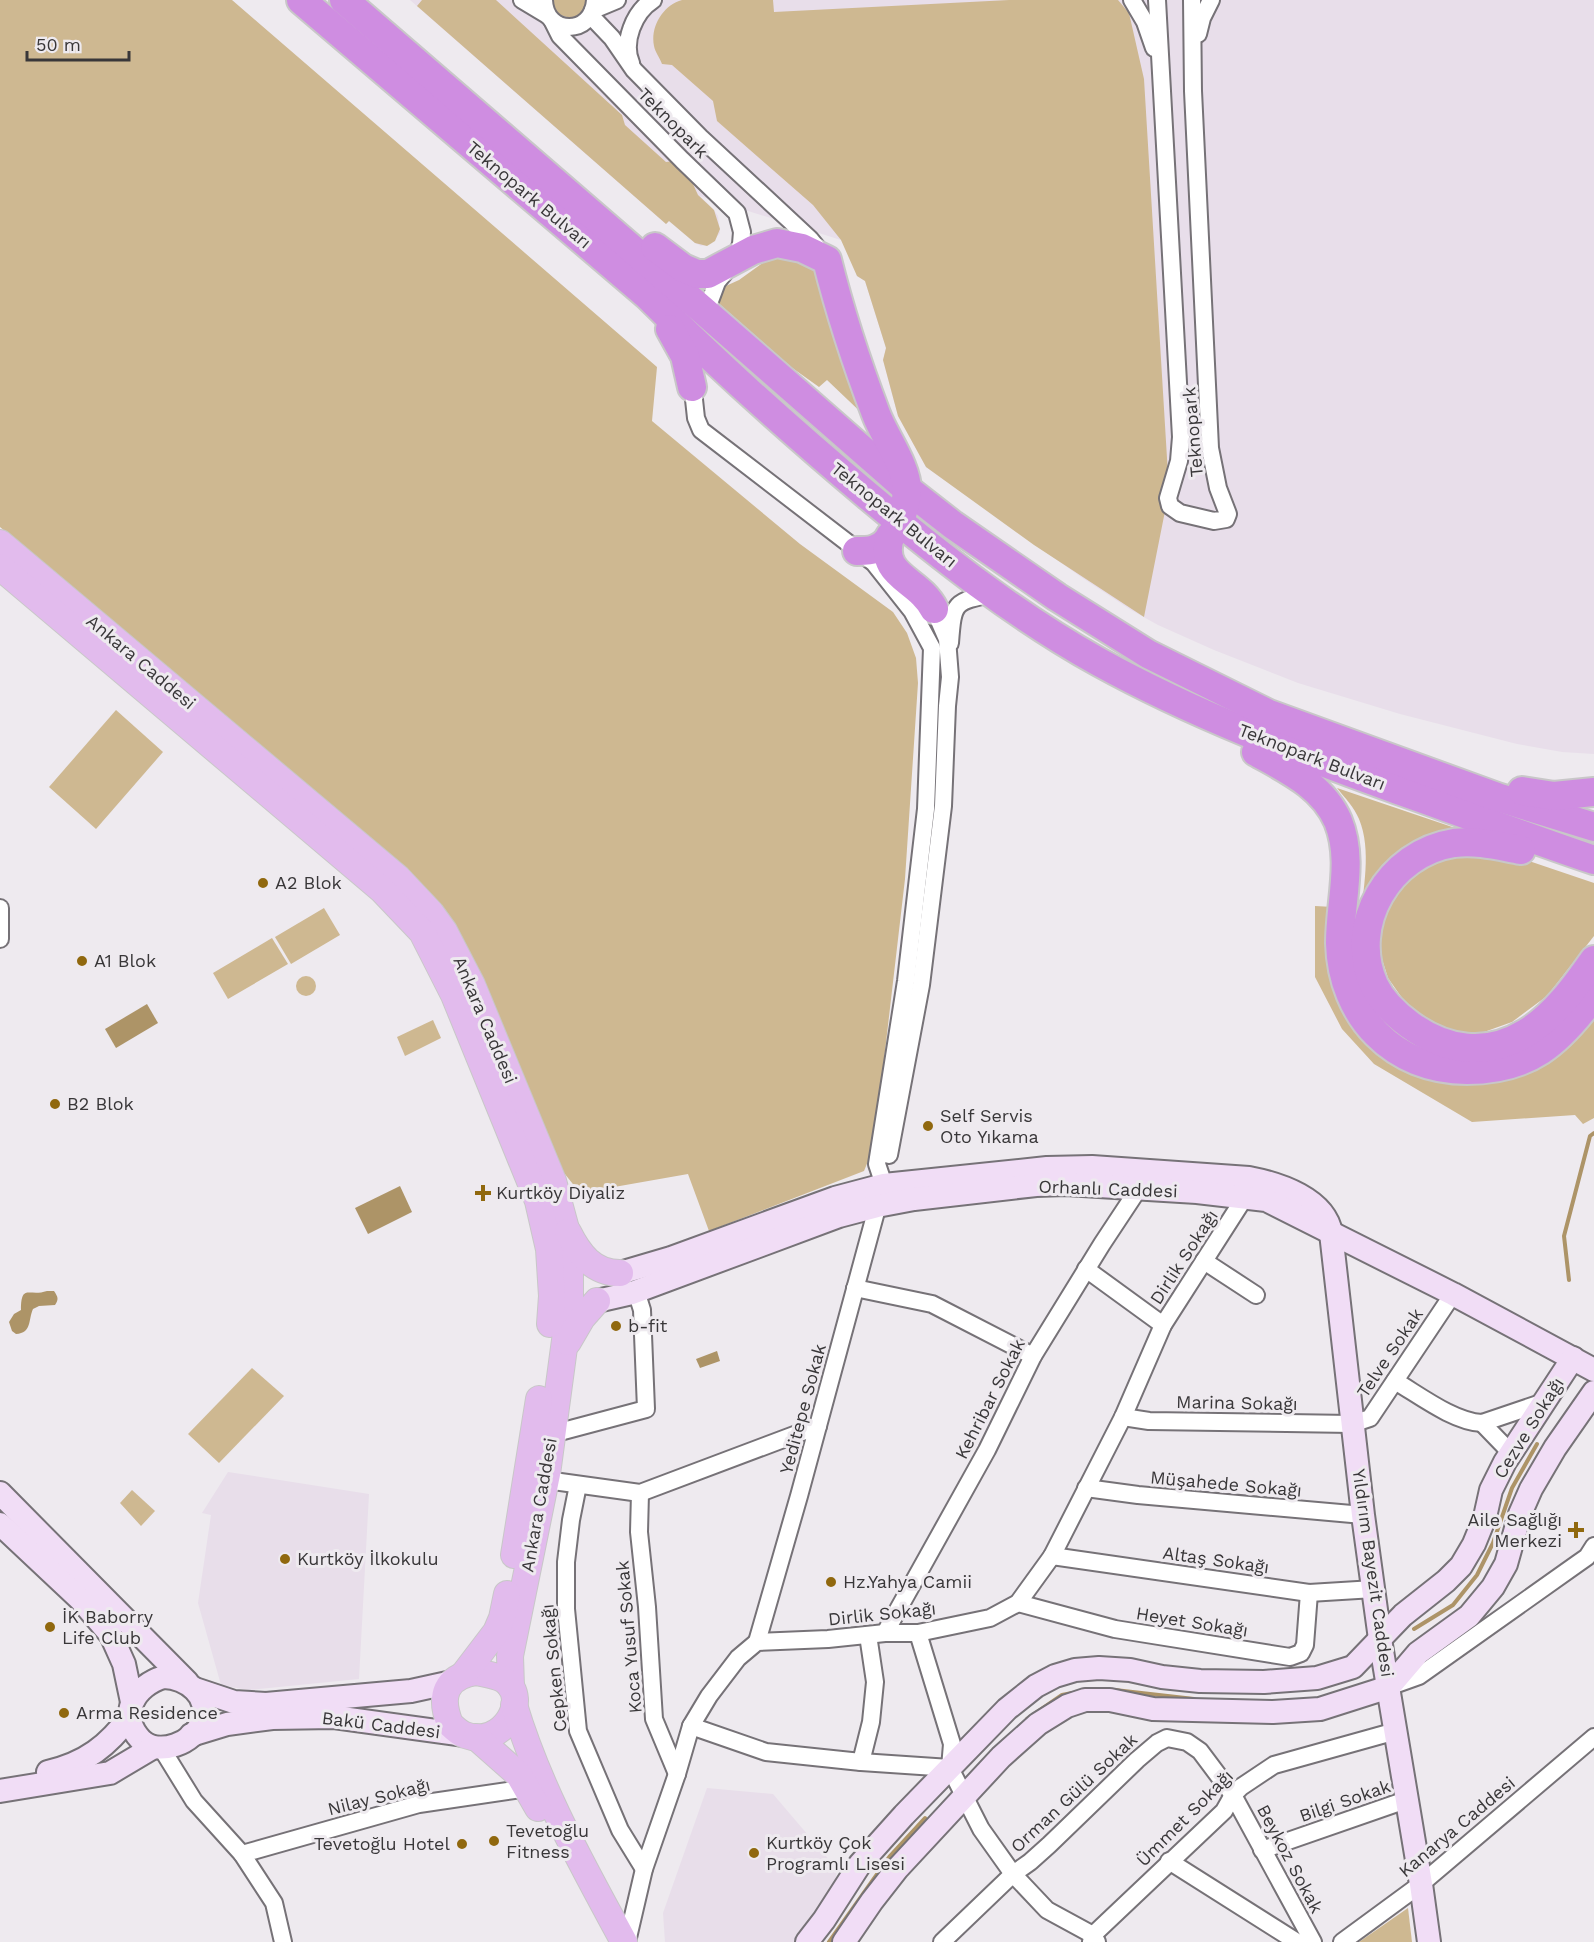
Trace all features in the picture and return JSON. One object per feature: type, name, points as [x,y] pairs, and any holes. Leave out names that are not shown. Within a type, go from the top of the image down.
[{"type":"highway","name":"Teknopark Bulvarı","points":[[301,0],[647,295],[697,345],[895,529],[1068,643],[1154,692],[1313,759],[1594,861]]},
{"type":"highway","name":"Teknopark Bulvarı","points":[[344,0],[907,489],[952,525],[1042,587],[1148,654],[1269,714],[1497,798],[1594,827]]},
{"type":"highway","points":[[390,40],[440,63],[683,268],[697,274],[708,274],[753,250],[777,243],[792,245],[827,260],[864,382],[877,418],[902,467],[907,489],[886,554],[888,561],[899,574],[921,591],[933,609]]},
{"type":"highway","points":[[647,295],[675,336],[685,356],[692,387]]},
{"type":"highway","points":[[857,551],[874,550],[881,546],[895,529]]},
{"type":"highway","points":[[1154,692],[1190,717],[1310,784],[1329,805],[1343,834],[1346,848],[1340,945],[1348,985],[1356,1005],[1376,1035],[1398,1053],[1427,1065],[1458,1070],[1513,1065],[1541,1051],[1557,1037],[1594,995]]},
{"type":"highway","points":[[1391,760],[1532,793],[1554,796],[1594,792]]},
{"type":"highway","points":[[1594,861],[1474,842],[1436,847],[1404,864],[1382,890],[1369,920],[1366,953],[1369,971],[1375,986],[1392,1011],[1436,1041],[1449,1046],[1467,1048],[1498,1045],[1526,1033],[1553,1011],[1594,960]]},
{"type":"main road","name":"Ankara Caddesi","points":[[0,543],[398,878],[431,913],[456,951],[472,985],[553,1181],[570,1244],[564,1287],[563,1353],[546,1480],[510,1656],[512,1696],[532,1760],[541,1780],[584,1868],[626,1942]]},
{"type":"main road","name":"Ankara Caddesi","points":[[0,567],[382,890],[422,932],[454,995],[538,1201],[549,1249],[564,1287]]},
{"type":"main road","points":[[566,1228],[576,1247],[594,1267],[628,1282]]},
{"type":"main road","points":[[564,1287],[628,1282]]},
{"type":"main road","name":"Ankara Caddesi","points":[[458,1678],[496,1632],[502,1618],[529,1470],[548,1342],[552,1296],[564,1287]]},
{"type":"main road","points":[[564,1287],[584,1304],[597,1301]]},
{"type":"main road","points":[[563,1353],[579,1323],[597,1301]]},
{"type":"main road","points":[[470,1736],[486,1736],[504,1728],[512,1717],[512,1696],[503,1679],[476,1672],[458,1678],[446,1690],[444,1702],[446,1715],[450,1724],[470,1736],[519,1775],[528,1788],[604,1942]]},
{"type":"street","name":"Teknopark","points":[[522,0],[548,12],[568,28],[584,23],[593,9],[617,0]]},
{"type":"street","name":"Teknopark","points":[[634,70],[629,60],[630,31],[637,14],[653,0]]},
{"type":"street","name":"Teknopark","points":[[1132,0],[1144,22],[1160,65]]},
{"type":"street","name":"Teknopark","points":[[1157,0],[1181,437],[1179,460],[1168,498],[1170,506],[1180,513],[1222,521],[1228,514],[1218,488],[1210,448],[1192,91],[1192,0]]},
{"type":"street","name":"Teknopark","points":[[1192,52],[1202,18],[1211,0]]},
{"type":"street","name":"Teknopark","points":[[593,9],[634,70],[700,137],[810,239],[827,260]]},
{"type":"street","name":"Teknopark","points":[[548,12],[560,36],[737,213],[742,232],[736,260]]},
{"type":"street","points":[[736,260],[717,282],[705,312],[697,345],[692,387],[696,418],[701,430],[708,437],[874,563],[912,611],[932,648],[934,807]]},
{"type":"street","points":[[949,659],[951,622],[958,604],[965,599],[994,594]]},
{"type":"street","points":[[880,1196],[877,1164],[913,983],[950,676],[947,639],[933,609]]},
{"type":"street","points":[[0,908],[0,939]]},
{"type":"street","name":"Orhanlı Caddesi","points":[[880,1196],[1025,1170],[1092,1167],[1249,1178],[1266,1181],[1317,1206]]},
{"type":"street","name":"Orhanlı Caddesi","points":[[597,1301],[681,1254],[835,1198],[880,1196],[914,1199],[1036,1185],[1066,1184],[1139,1188],[1266,1200],[1453,1294],[1594,1370]]},
{"type":"street","name":"Kehribar Sokak","points":[[885,1633],[987,1449],[1033,1356],[1139,1188]]},
{"type":"street","name":"Yeditepe Sokak","points":[[757,1642],[880,1196]]},
{"type":"street","name":"Dirlik Sokağı","points":[[757,1642],[885,1633],[918,1633],[990,1618],[1018,1603],[1052,1556],[1123,1417],[1163,1324],[1245,1197]]},
{"type":"street","name":"Yıldırım Bayezit Caddesi","points":[[1317,1206],[1329,1222],[1363,1515],[1380,1639],[1429,1942]]},
{"type":"street","points":[[1204,1261],[1256,1295]]},
{"type":"street","points":[[1086,1269],[1163,1324]]},
{"type":"street","points":[[552,1434],[646,1409],[642,1310],[628,1282]]},
{"type":"street","points":[[855,1288],[932,1304],[1033,1356]]},
{"type":"street","name":"Telve Sokak","points":[[1352,1424],[1370,1418],[1453,1294]]},
{"type":"street","name":"Cezve Sokağı","points":[[807,1942],[860,1864],[1017,1700],[1055,1676],[1075,1670],[1099,1668],[1130,1670],[1162,1677],[1225,1682],[1264,1682],[1317,1678],[1353,1667],[1403,1614],[1446,1581],[1461,1566],[1474,1544],[1485,1517],[1491,1490],[1511,1453],[1573,1358]]},
{"type":"street","points":[[1395,1381],[1462,1419],[1482,1423],[1544,1402]]},
{"type":"street","name":"Cezve Sokağı","points":[[1389,1687],[1418,1653],[1469,1616],[1494,1587],[1506,1564],[1520,1514],[1531,1489],[1555,1448],[1594,1392]]},
{"type":"street","name":"Marina Sokağı","points":[[1123,1417],[1149,1420],[1352,1424]]},
{"type":"street","points":[[1482,1423],[1511,1453]]},
{"type":"street","points":[[546,1480],[640,1493],[818,1426]]},
{"type":"street","name":"Cepken Sokağı","points":[[578,1485],[566,1562],[566,1610],[578,1731],[620,1830],[644,1869]]},
{"type":"street","name":"Müşahede Sokağı","points":[[1086,1488],[1138,1496],[1363,1515]]},
{"type":"street","points":[[0,1493],[201,1698],[204,1709],[203,1720],[191,1735]]},
{"type":"street","name":"Koca Yusuf Sokak","points":[[640,1493],[639,1532],[647,1607],[654,1719],[677,1773]]},
{"type":"street","points":[[0,1524],[81,1600],[111,1635],[124,1664],[135,1732],[141,1740],[165,1754],[194,1801],[242,1854],[274,1903],[283,1942]]},
{"type":"street","points":[[844,1942],[897,1869],[965,1798],[1000,1757],[1038,1724],[1067,1706],[1084,1700],[1110,1700],[1153,1709],[1273,1712],[1320,1709],[1419,1676],[1587,1557],[1594,1546]]},
{"type":"street","name":"Altaş Sokağı","points":[[1052,1556],[1309,1593],[1374,1589]]},
{"type":"street","name":"Heyet Sokağı","points":[[1018,1603],[1115,1629],[1290,1657],[1300,1653],[1305,1645],[1309,1593]]},
{"type":"street","points":[[918,1633],[952,1744],[950,1768],[981,1829],[1013,1874],[1047,1910],[1094,1940]]},
{"type":"street","points":[[861,1761],[871,1722],[875,1682],[868,1635]]},
{"type":"street","points":[[626,1942],[644,1869],[691,1726],[709,1696],[738,1658],[757,1642]]},
{"type":"street","name":"Bakü Caddesi","points":[[0,1779],[50,1771],[93,1755],[116,1734],[142,1687],[152,1680],[164,1677],[176,1677],[191,1686],[234,1702],[266,1704],[411,1691],[458,1678]]},
{"type":"street","name":"Bakü Caddesi","points":[[0,1791],[110,1773],[158,1748],[173,1746],[191,1735],[227,1724],[272,1718],[334,1717],[470,1736]]},
{"type":"street","points":[[691,1726],[766,1752],[950,1768]]},
{"type":"street","name":"Ümmet Sokağı","points":[[1094,1940],[1169,1862],[1224,1811],[1233,1795],[1241,1787],[1274,1765],[1396,1731]]},
{"type":"street","name":"Kanarya Caddesi","points":[[1342,1942],[1421,1884],[1594,1737]]},
{"type":"street","name":"Orman Gülü Sokak","points":[[942,1942],[1157,1743],[1167,1738],[1187,1742],[1200,1751],[1233,1795]]},
{"type":"street","name":"Nilay Sokağı","points":[[242,1854],[419,1804],[528,1788]]},
{"type":"street","name":"Beykoz Sokak","points":[[1233,1795],[1313,1942]]},
{"type":"street","name":"Bilgi Sokak","points":[[1262,1850],[1406,1800]]},
{"type":"street","points":[[1169,1862],[1297,1942]]},
{"type":"shaded area","points":[[0,0],[232,0],[657,367],[652,421],[800,544],[893,612],[907,633],[916,658],[918,683],[905,879],[875,1137],[864,1171],[709,1231],[688,1174],[580,1193],[549,1154],[449,922],[165,666],[0,527]]},
{"type":"shaded area","points":[[410,0],[1594,0],[1594,754],[1562,752],[1517,744],[1400,714],[1298,683],[1214,650],[1131,610],[926,467],[898,416],[883,360],[886,348],[865,281],[857,276],[852,258],[841,240],[700,196],[718,216],[720,233],[711,244],[701,246],[695,243],[669,221],[666,224]]},
{"type":"shaded area","points":[[422,0],[496,0],[622,115],[625,125],[666,162],[682,160],[698,195],[714,210],[720,229],[715,241],[707,246],[695,243],[669,221],[666,224],[417,6]]},
{"type":"shaded area","points":[[553,0],[586,0],[582,11],[570,17],[555,10]]},
{"type":"shaded area","points":[[682,0],[773,0],[774,12],[1009,0],[1118,0],[1129,13],[1144,79],[1169,491],[1144,617],[1034,545],[926,467],[898,416],[883,360],[886,348],[865,281],[857,276],[841,240],[813,205],[717,121],[713,101],[672,65],[662,64],[654,46],[656,24],[669,7]]},
{"type":"shaded area","points":[[778,257],[813,264],[869,420],[827,380],[819,387],[791,367],[708,294],[739,280],[764,262]]},
{"type":"shaded area","points":[[116,710],[163,752],[96,829],[49,787]]},
{"type":"shaded area","points":[[1337,788],[1470,833],[1454,836],[1360,922],[1366,870],[1363,831],[1355,810]]},
{"type":"shaded area","points":[[1504,855],[1594,883],[1594,936],[1547,996],[1512,1022],[1484,1032],[1470,1033],[1436,1026],[1407,1005],[1388,978],[1382,959],[1379,933],[1382,918],[1399,886],[1439,857]]},
{"type":"shaded area","points":[[1315,906],[1333,907],[1391,1057],[1594,1017],[1594,1118],[1583,1124],[1575,1115],[1472,1122],[1374,1064],[1342,1029],[1315,977]]},
{"type":"shaded area","points":[[324,908],[340,935],[291,964],[275,937]]},
{"type":"shaded area","points":[[272,938],[288,964],[228,999],[213,973]]},
{"type":"shaded area","points":[[306,976],[313,979],[316,986],[313,993],[306,996],[299,993],[296,986],[299,979]]},
{"type":"shaded area","points":[[147,1004],[158,1023],[116,1048],[105,1029]]},
{"type":"shaded area","points":[[433,1020],[441,1038],[405,1056],[397,1037]]},
{"type":"shaded area","points":[[400,1186],[412,1212],[368,1234],[355,1208]]},
{"type":"shaded area","points":[[54,1291],[57,1300],[55,1305],[39,1306],[33,1309],[27,1329],[16,1334],[12,1331],[9,1322],[14,1314],[21,1310],[24,1294]]},
{"type":"shaded area","points":[[717,1351],[720,1361],[700,1368],[696,1359]]},
{"type":"shaded area","points":[[252,1368],[284,1396],[219,1463],[188,1434]]},
{"type":"shaded area","name":"Kurtköy İlkokulu","points":[[228,1472],[369,1494],[359,1679],[248,1690],[221,1685],[198,1603],[211,1515],[202,1513]]},
{"type":"shaded area","points":[[132,1490],[155,1511],[141,1526],[120,1503]]},
{"type":"shaded area","name":"Kurtköy Çok Programlı Lisesi","points":[[707,1788],[773,1794],[837,1869],[834,1891],[795,1942],[665,1942],[663,1913]]},
{"type":"shaded area","points":[[1408,1908],[1412,1942],[1359,1942]]},
{"type":"waterway","points":[[1569,1280],[1564,1236],[1590,1136],[1594,1133]]},
{"type":"waterway","points":[[1414,1629],[1453,1605],[1477,1575],[1493,1543],[1512,1488],[1537,1444]]},
{"type":"waterway","points":[[1115,1690],[1194,1699]]},
{"type":"waterway","points":[[1027,1719],[1062,1695],[1072,1693]]},
{"type":"waterway","points":[[829,1942],[890,1856],[925,1818]]},
{"type":"place","name":"A2 Blok","points":[[263,883]]},
{"type":"place","name":"A1 Blok","points":[[82,961]]},
{"type":"place","name":"B2 Blok","points":[[55,1104]]},
{"type":"place","name":"Self Servis Oto Yıkama","points":[[928,1126]]},
{"type":"place","name":"Kurtköy Diyaliz","points":[[483,1193]]},
{"type":"place","name":"b-fit","points":[[616,1326]]},
{"type":"place","name":"Aile Sağlığı Merkezi","points":[[1576,1530]]},
{"type":"place","name":"Kurtköy İlkokulu","points":[[285,1559]]},
{"type":"place","name":"Hz.Yahya Camii","points":[[831,1582]]},
{"type":"place","name":"İK Baborry Life Club","points":[[50,1627]]},
{"type":"place","name":"Arma Residence","points":[[64,1713]]},
{"type":"place","name":"Tevetoğlu Fitness","points":[[494,1841]]},
{"type":"place","name":"Tevetoğlu Hotel","points":[[462,1844]]},
{"type":"place","name":"Kurtköy Çok Programlı Lisesi","points":[[754,1853]]}]
